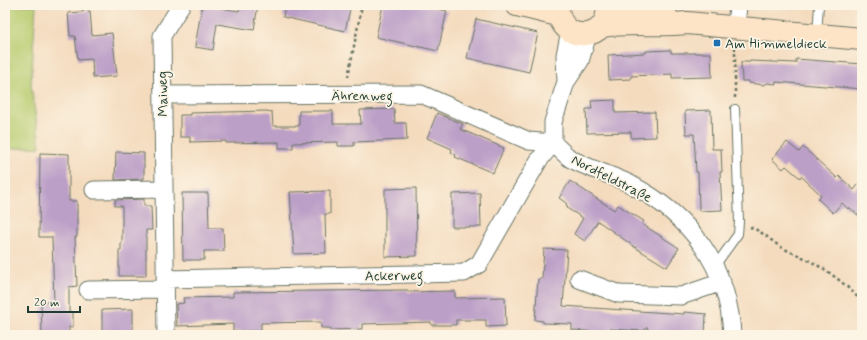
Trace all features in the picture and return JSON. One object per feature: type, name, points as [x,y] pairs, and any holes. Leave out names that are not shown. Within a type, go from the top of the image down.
[{"type":"street","name":"Maiweg","points":[[166,335],[162,36],[181,5]]},
{"type":"street","points":[[517,5],[575,22],[668,25],[687,22],[862,39]]},
{"type":"street","points":[[575,22],[606,19],[608,10],[607,5]]},
{"type":"street","points":[[616,5],[669,15],[687,22]]},
{"type":"street","points":[[736,26],[738,5]]},
{"type":"street","points":[[553,144],[553,122],[566,82],[565,55],[575,22]]},
{"type":"street","name":"Ährenweg","points":[[162,95],[421,94],[529,141],[553,144]]},
{"type":"street","name":"Nordfeldstraße","points":[[553,144],[570,158],[630,184],[670,209],[702,243],[715,266],[728,300],[732,335]]},
{"type":"street","name":"Ackerweg","points":[[165,284],[464,274],[480,264],[539,160],[553,144]]},
{"type":"street","points":[[94,190],[164,189]]},
{"type":"street","points":[[579,279],[619,294],[681,296],[722,282]]},
{"type":"street","points":[[88,290],[165,284]]},
{"type":"lane","points":[[817,35],[819,5]]},
{"type":"lane","points":[[715,266],[738,234],[739,222],[735,109]]},
{"type":"path","points":[[345,95],[362,5]]},
{"type":"path","points":[[735,109],[736,26]]},
{"type":"path","points":[[739,222],[757,229],[782,248],[805,258],[829,272],[850,289],[862,302]]},
{"type":"green space","points":[[5,5],[36,5],[31,85],[40,147],[5,149]]},
{"type":"building","points":[[202,5],[239,11],[240,5],[258,5],[254,30],[217,24],[213,50],[195,47]]},
{"type":"building","points":[[285,5],[351,5],[345,31],[283,17]]},
{"type":"building","points":[[383,5],[420,5],[447,11],[438,51],[376,37]]},
{"type":"building","points":[[90,11],[92,35],[112,33],[117,76],[93,78],[92,59],[78,60],[75,36],[70,36],[68,13]]},
{"type":"building","points":[[476,19],[538,33],[529,72],[467,58]]},
{"type":"building","points":[[671,50],[671,53],[711,53],[712,77],[672,78],[672,74],[631,76],[631,79],[609,80],[608,55]]},
{"type":"building","points":[[796,59],[862,64],[862,89],[776,82],[776,84],[767,83],[765,85],[742,81],[741,62],[796,63]]},
{"type":"building","points":[[615,100],[615,113],[655,112],[656,137],[631,138],[631,132],[587,133],[586,109],[592,109],[591,101]]},
{"type":"building","points":[[394,109],[395,123],[406,123],[407,140],[354,142],[354,146],[338,146],[338,142],[293,143],[293,148],[279,148],[279,142],[190,142],[190,137],[180,137],[180,115],[190,115],[190,113],[266,111],[272,112],[273,126],[299,126],[299,111],[333,111],[333,124],[361,124],[360,110]]},
{"type":"building","points":[[711,110],[712,149],[721,149],[722,172],[720,172],[722,210],[699,211],[698,172],[696,172],[694,134],[686,134],[685,111]]},
{"type":"building","points":[[437,113],[463,124],[460,129],[504,148],[493,173],[455,157],[456,155],[451,152],[452,149],[427,138]]},
{"type":"building","points":[[787,142],[799,152],[803,147],[837,178],[839,176],[854,190],[862,180],[862,219],[849,207],[848,209],[842,203],[833,213],[818,199],[821,195],[801,176],[800,178],[786,166],[783,169],[772,159]]},
{"type":"building","points":[[116,152],[144,153],[144,179],[115,180]]},
{"type":"building","points":[[40,153],[69,154],[69,201],[77,201],[77,237],[75,237],[77,286],[69,287],[69,312],[73,312],[73,327],[69,327],[69,335],[42,335],[41,302],[54,302],[52,237],[39,237]]},
{"type":"building","points":[[570,181],[614,210],[618,205],[644,221],[642,224],[679,248],[667,267],[636,248],[598,221],[585,241],[574,234],[583,218],[568,209],[566,203],[559,198]]},
{"type":"building","points":[[416,188],[417,256],[385,257],[385,189]]},
{"type":"building","points":[[330,191],[330,214],[325,214],[326,253],[294,254],[290,192]]},
{"type":"building","points":[[182,193],[208,193],[209,228],[223,228],[224,251],[204,251],[204,260],[183,260]]},
{"type":"building","points":[[480,193],[481,227],[452,227],[452,194]]},
{"type":"building","points":[[144,199],[144,206],[151,206],[152,230],[146,230],[146,276],[119,276],[119,250],[121,250],[122,243],[122,206],[115,206],[115,200]]},
{"type":"building","points":[[544,249],[567,250],[563,306],[684,314],[684,312],[706,314],[705,335],[651,334],[647,327],[644,331],[609,329],[611,333],[572,330],[572,324],[543,323],[543,321],[535,320],[538,279],[542,279]]},
{"type":"building","points":[[408,290],[408,292],[455,291],[455,298],[505,297],[506,326],[486,327],[486,320],[456,320],[456,325],[431,325],[431,322],[362,324],[362,329],[330,330],[330,328],[321,328],[321,322],[261,323],[261,331],[233,331],[233,324],[177,326],[176,304],[184,303],[183,298],[233,297],[233,292]]},
{"type":"building","points":[[133,309],[133,335],[102,335],[102,310]]},
{"type":"place","name":"Am Himmeldieck","points":[[717,43]]}]
